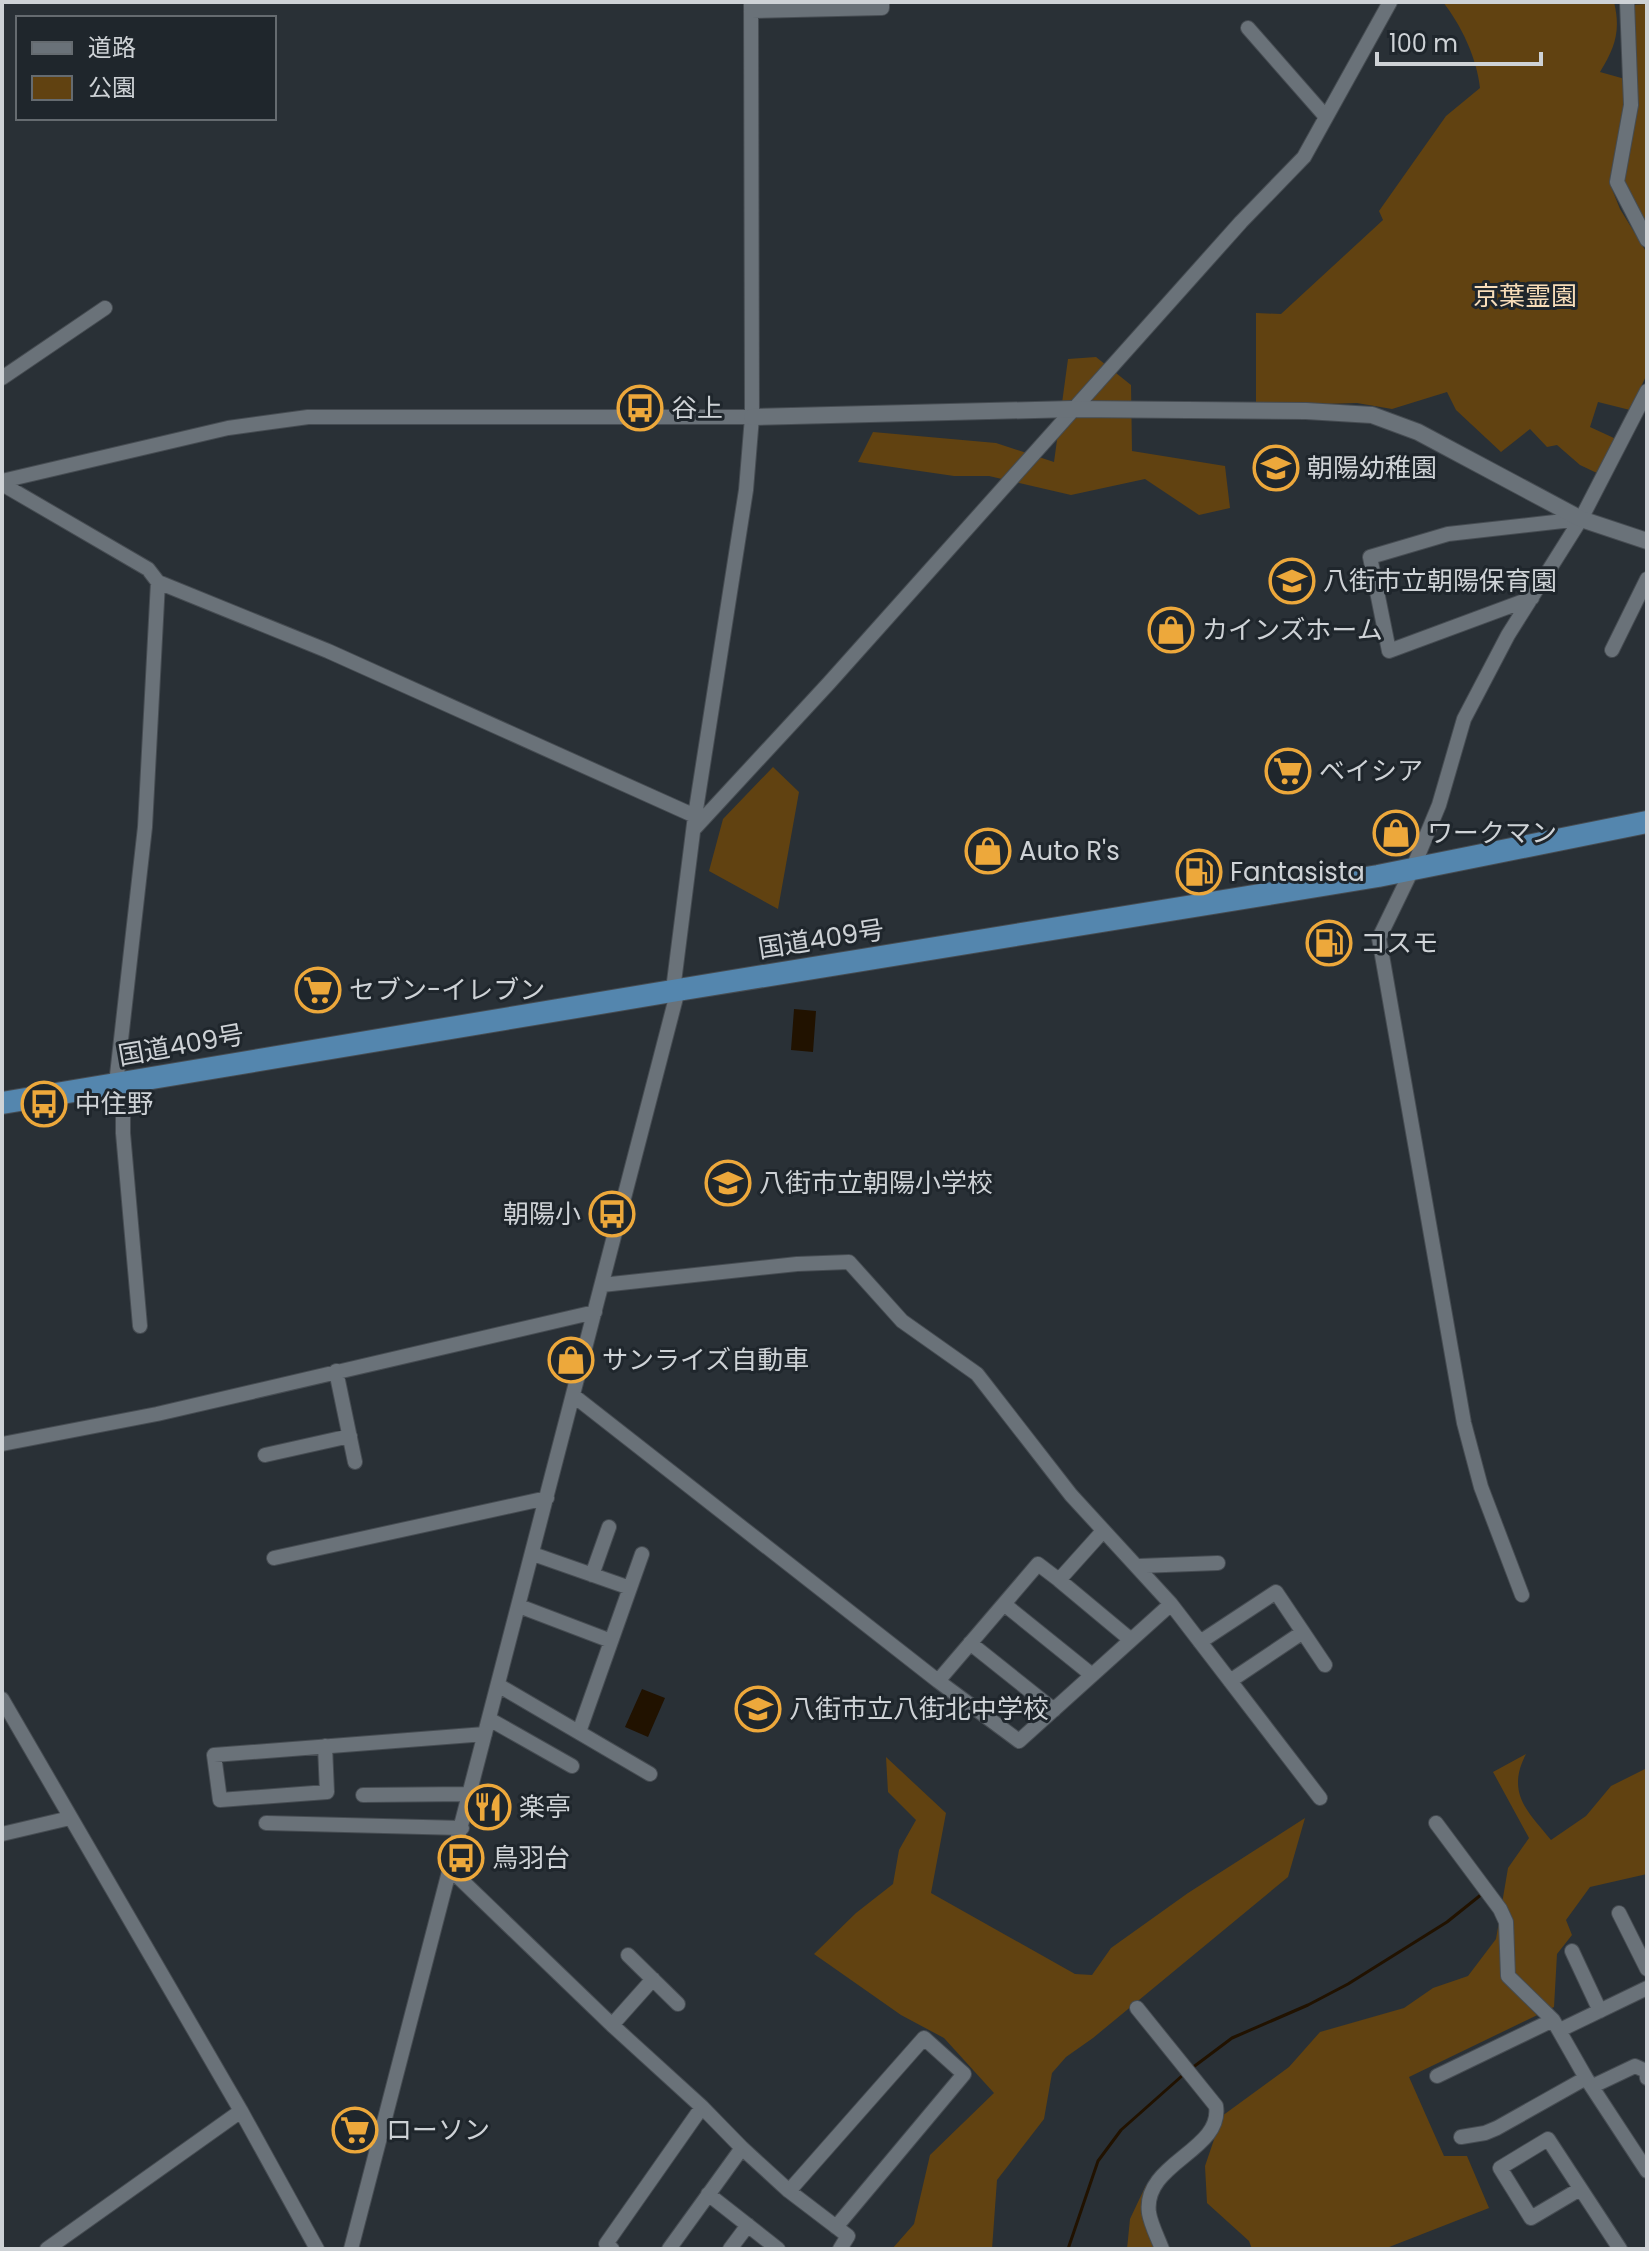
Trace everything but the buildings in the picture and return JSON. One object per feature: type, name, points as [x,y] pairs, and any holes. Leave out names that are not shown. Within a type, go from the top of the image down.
[{"type":"highway","name":"国道409号","points":[[2,1103],[1412,870],[1647,822]]},
{"type":"street","points":[[351,2249],[574,1396],[676,990],[695,822],[746,490],[752,417],[751,6],[882,8],[882,2]]},
{"type":"street","points":[[695,822],[829,683],[1241,222],[1304,157],[1390,2]]},
{"type":"street","points":[[1629,2],[1631,105],[1617,182],[1647,240]]},
{"type":"street","points":[[1248,28],[1326,117]]},
{"type":"street","points":[[2,378],[105,308]]},
{"type":"street","points":[[1522,1595],[1481,1487],[1464,1423],[1379,938],[1439,805],[1464,719],[1508,635],[1581,519],[1647,391]]},
{"type":"street","points":[[2,483],[228,428],[308,417],[752,417],[1073,409],[1306,411],[1372,415],[1418,432],[1581,519],[1647,541]]},
{"type":"street","points":[[2,483],[148,569],[158,582],[328,651],[695,822]]},
{"type":"street","points":[[1532,598],[1389,651],[1370,557],[1448,534],[1581,519]]},
{"type":"street","points":[[1612,650],[1647,579]]},
{"type":"street","points":[[140,1326],[119,1084],[145,827],[158,582]]},
{"type":"street","points":[[602,1285],[797,1264],[849,1262],[902,1321],[977,1374],[1071,1495],[1171,1604],[1320,1798]]},
{"type":"street","points":[[2,1444],[157,1414],[595,1312]]},
{"type":"street","points":[[336,1371],[355,1462]]},
{"type":"street","points":[[574,1396],[1019,1741],[1171,1604]]},
{"type":"street","points":[[265,1455],[350,1436]]},
{"type":"street","points":[[274,1558],[547,1498]]},
{"type":"street","points":[[592,1575],[609,1527]]},
{"type":"street","points":[[1059,1580],[1103,1531]]},
{"type":"street","points":[[533,1554],[630,1588]]},
{"type":"street","points":[[579,1732],[642,1554]]},
{"type":"street","points":[[1139,1566],[1218,1563]]},
{"type":"street","points":[[938,1681],[1038,1564],[1131,1640]]},
{"type":"street","points":[[1200,1642],[1276,1592],[1325,1665]]},
{"type":"street","points":[[1004,1604],[1092,1675]]},
{"type":"street","points":[[519,1606],[611,1641]]},
{"type":"street","points":[[1230,1681],[1303,1632]]},
{"type":"street","points":[[970,1643],[1054,1710]]},
{"type":"street","points":[[498,1685],[650,1774]]},
{"type":"street","points":[[2,1699],[241,2111],[317,2249]]},
{"type":"street","points":[[325,1746],[327,1792],[220,1800],[214,1755],[487,1727],[572,1766]]},
{"type":"street","points":[[363,1795],[470,1794]]},
{"type":"street","points":[[2,1834],[70,1818]]},
{"type":"street","points":[[266,1823],[462,1828]]},
{"type":"street","points":[[1436,1823],[1493,1898],[1506,1922],[1508,1976],[1557,2025],[1646,2169]]},
{"type":"street","points":[[451,1870],[742,2148],[789,2191],[848,2236],[840,2249]]},
{"type":"street","points":[[1619,1913],[1647,1969]]},
{"type":"street","points":[[1572,1951],[1600,2011]]},
{"type":"street","points":[[628,1955],[678,2004]]},
{"type":"street","points":[[612,2025],[653,1979]]},
{"type":"street","points":[[1437,2076],[1557,2025],[1600,2011],[1647,1988]]},
{"type":"street","points":[[1137,2008],[1216,2106],[1218,2116],[1211,2132],[1153,2189],[1149,2215],[1162,2249]]},
{"type":"street","points":[[789,2191],[924,2038],[964,2074],[836,2227]]},
{"type":"street","points":[[1461,2137],[1485,2133],[1590,2082],[1635,2066],[1646,2071],[1647,2078]]},
{"type":"street","points":[[612,2249],[606,2244],[702,2107]]},
{"type":"street","points":[[47,2249],[241,2111]]},
{"type":"street","points":[[1580,2189],[1531,2218],[1500,2168],[1548,2139],[1620,2249]]},
{"type":"street","points":[[669,2249],[742,2148]]},
{"type":"street","points":[[708,2194],[778,2249]]},
{"type":"street","points":[[730,2249],[748,2225]]},
{"type":"green space","name":"京葉霊園","points":[[1443,2],[1614,2],[1617,22],[1615,38],[1600,72],[1625,79],[1625,117],[1612,189],[1620,209],[1647,253],[1647,374],[1630,410],[1598,402],[1590,427],[1616,439],[1599,474],[1580,465],[1557,445],[1547,447],[1530,429],[1501,452],[1456,410],[1447,392],[1392,409],[1357,403],[1256,406],[1256,313],[1281,314],[1383,220],[1379,211],[1446,116],[1480,88],[1467,42]]},
{"type":"green space","points":[[1647,4],[1647,231],[1625,188],[1622,169],[1631,5]]},
{"type":"green space","points":[[1096,357],[1131,385],[1132,451],[1225,466],[1230,508],[1199,515],[1145,479],[1071,495],[989,476],[954,476],[858,462],[873,432],[996,443],[1054,462],[1068,359]]},
{"type":"green space","points":[[773,767],[799,792],[778,909],[709,871],[723,819]]},
{"type":"green space","points":[[1526,1754],[1520,1768],[1519,1791],[1527,1810],[1551,1840],[1586,1816],[1611,1786],[1647,1768],[1647,1874],[1590,1887],[1566,1920],[1572,1935],[1557,1954],[1554,2007],[1409,2077],[1444,2156],[1467,2156],[1489,2208],[1384,2249],[1252,2249],[1249,2241],[1207,2203],[1205,2166],[1222,2116],[1289,2067],[1320,2032],[1404,2008],[1433,1988],[1468,1976],[1496,1939],[1508,1868],[1529,1838],[1493,1772]]},
{"type":"green space","points":[[886,1757],[946,1813],[931,1893],[1075,1974],[1092,1975],[1111,1948],[1188,1893],[1305,1818],[1288,1877],[1066,2057],[1052,2073],[1044,2119],[997,2180],[992,2249],[892,2249],[914,2224],[930,2155],[994,2093],[944,2038],[901,2015],[814,1954],[856,1913],[893,1884],[899,1850],[916,1820],[888,1792]]},
{"type":"green space","points":[[1146,2185],[1164,2239],[1161,2249],[1127,2249],[1130,2219]]},
{"type":"shaded area","points":[[794,1009],[816,1011],[813,1052],[791,1050]]},
{"type":"shaded area","points":[[642,1689],[665,1698],[648,1737],[625,1727]]},
{"type":"waterway","points":[[1192,2068],[1232,2038],[1348,1984],[1447,1922],[1482,1894]]},
{"type":"waterway","points":[[1068,2249],[1098,2161],[1121,2130],[1183,2075]]},
{"type":"place","name":"谷上","points":[[640,408]]},
{"type":"place","name":"朝陽幼稚園","points":[[1276,468]]},
{"type":"place","name":"八街市立朝陽保育園","points":[[1292,581]]},
{"type":"place","name":"カインズホーム","points":[[1171,630]]},
{"type":"place","name":"ベイシア","points":[[1288,771]]},
{"type":"place","name":"ワークマン","points":[[1396,833]]},
{"type":"place","name":"Auto R's","points":[[988,851]]},
{"type":"place","name":"Fantasista","points":[[1199,872]]},
{"type":"place","name":"コスモ","points":[[1329,943]]},
{"type":"place","name":"セブン-イレブン","points":[[318,990]]},
{"type":"place","name":"中住野","points":[[44,1104]]},
{"type":"place","name":"八街市立朝陽小学校","points":[[728,1183]]},
{"type":"place","name":"朝陽小","points":[[612,1214]]},
{"type":"place","name":"サンライズ自動車","points":[[571,1360]]},
{"type":"place","name":"八街市立八街北中学校","points":[[758,1709]]},
{"type":"place","name":"楽亭","points":[[488,1807]]},
{"type":"place","name":"鳥羽台","points":[[461,1858]]},
{"type":"place","name":"ローソン","points":[[355,2130]]}]
